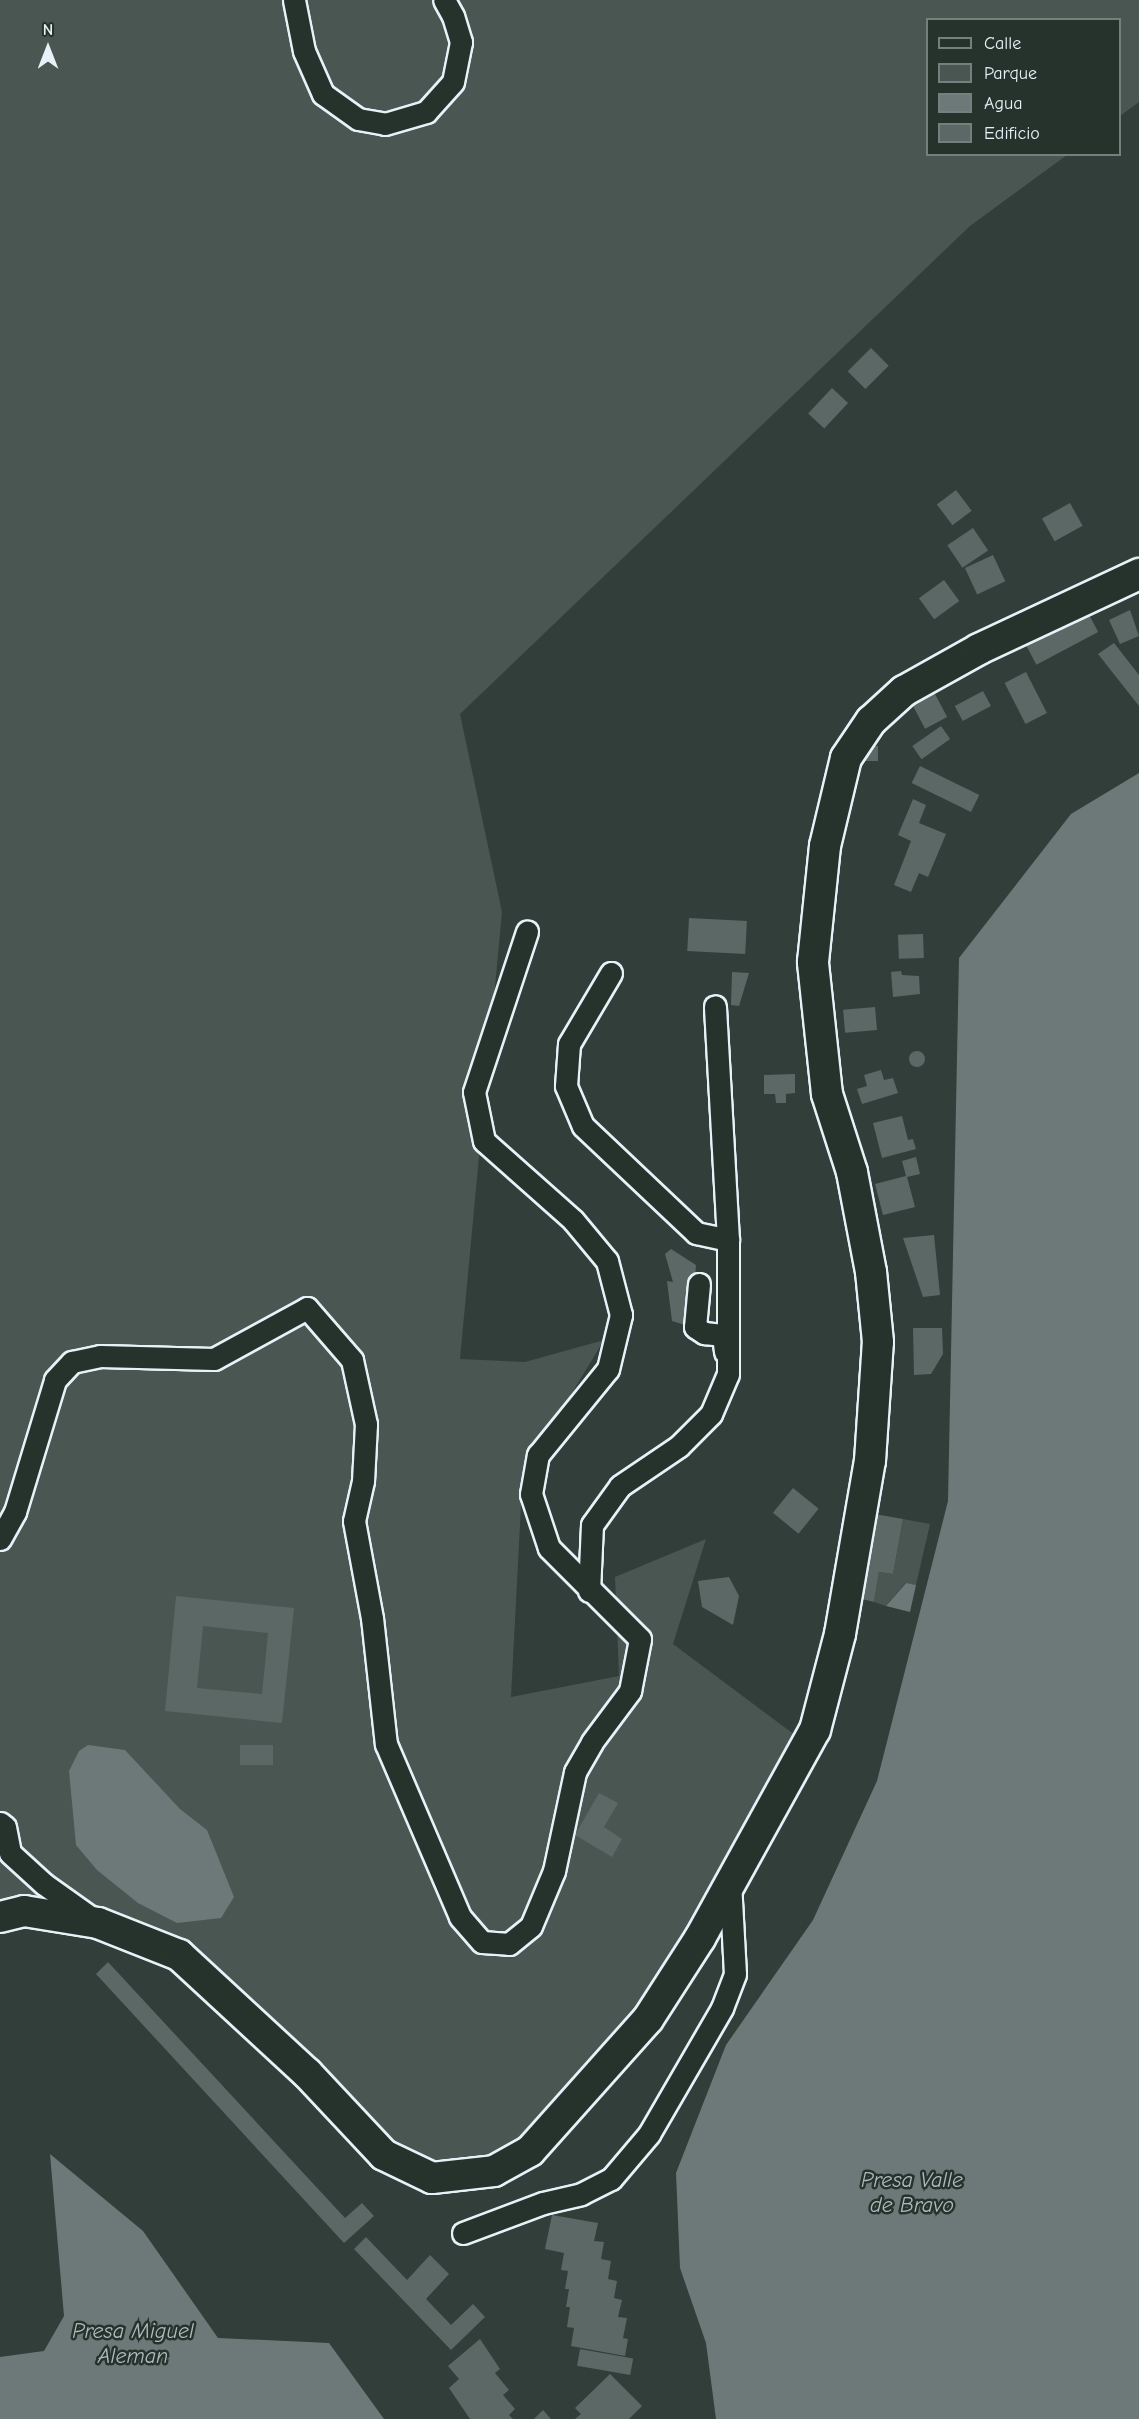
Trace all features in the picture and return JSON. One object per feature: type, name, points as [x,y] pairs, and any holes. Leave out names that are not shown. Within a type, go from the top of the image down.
[{"type":"main road","points":[[0,1917],[24,1911],[98,1923],[179,1955],[307,2073],[384,2155],[432,2178],[494,2171],[530,2151],[648,2019],[700,1938],[815,1730],[840,1634],[870,1461],[878,1342],[871,1272],[852,1172],[827,1094],[813,962],[825,846],[846,758],[871,721],[904,691],[979,649],[1139,574]]},
{"type":"street","points":[[294,0],[304,51],[323,94],[357,119],[385,124],[426,112],[453,82],[461,42],[453,16],[444,0]]},
{"type":"street","points":[[0,1539],[15,1512],[55,1380],[72,1362],[100,1356],[214,1359],[307,1308],[352,1360],[366,1424],[363,1481],[354,1521],[372,1618],[386,1744],[460,1917],[482,1942],[509,1944],[531,1926],[554,1871],[575,1772],[592,1742],[630,1691],[640,1639],[589,1591],[549,1548],[531,1494],[538,1455],[608,1369],[621,1315],[608,1261],[573,1220],[484,1141],[474,1092],[527,932]]},
{"type":"street","points":[[611,973],[569,1044],[566,1086],[583,1126],[696,1233],[728,1240]]},
{"type":"street","points":[[589,1591],[592,1526],[620,1486],[679,1446],[711,1414],[728,1374],[728,1240],[715,1006]]},
{"type":"street","points":[[699,1284],[695,1327],[704,1334],[723,1335],[728,1374]]},
{"type":"street","points":[[0,1823],[5,1827],[5,1860],[44,1884],[98,1923]]},
{"type":"street","points":[[463,2233],[543,2203],[581,2194],[611,2179],[649,2134],[722,2008],[735,1974],[730,1882]]},
{"type":"green space","points":[[0,0],[1139,0],[1139,102],[1121,115],[1121,18],[926,18],[926,156],[1066,156],[970,226],[460,714],[502,912],[460,1359],[525,1362],[604,1340],[541,1444],[523,1467],[511,1697],[619,1676],[615,1577],[706,1539],[673,1644],[799,1738],[640,2017],[498,2162],[434,2165],[394,2150],[183,1948],[0,1906]]},
{"type":"green space","points":[[903,1519],[930,1524],[916,1585],[905,1583],[886,1606],[874,1602],[879,1572],[893,1574]]},
{"type":"water","name":"Presa Valle de Bravo","points":[[1139,773],[1139,2419],[716,2419],[706,2343],[680,2268],[676,2173],[726,2045],[813,1920],[877,1781],[948,1501],[959,958],[1071,814]]},
{"type":"water","points":[[906,1583],[916,1585],[910,1612],[886,1606]]},
{"type":"water","points":[[88,1745],[125,1750],[180,1809],[207,1830],[234,1897],[221,1918],[177,1923],[138,1903],[97,1870],[76,1845],[69,1771],[79,1751]]},
{"type":"water","name":"Presa Miguel Aleman","points":[[50,2154],[143,2231],[218,2338],[329,2343],[384,2419],[0,2419],[0,2357],[44,2351],[64,2316]]},
{"type":"building","points":[[871,348],[889,366],[865,389],[848,371]]},
{"type":"building","points":[[832,388],[848,403],[824,429],[808,414]]},
{"type":"building","points":[[956,490],[972,511],[952,525],[937,504]]},
{"type":"building","points":[[1070,503],[1083,526],[1055,541],[1042,519]]},
{"type":"building","points":[[973,528],[988,550],[962,568],[947,545]]},
{"type":"building","points":[[993,555],[1005,581],[977,594],[965,568]]},
{"type":"building","points":[[944,580],[959,601],[934,619],[919,598]]},
{"type":"building","points":[[1086,609],[1098,632],[1036,665],[1024,642]]},
{"type":"building","points":[[1130,610],[1139,636],[1120,644],[1109,620]]},
{"type":"building","points":[[1114,643],[1139,675],[1139,706],[1098,654]]},
{"type":"building","points":[[1026,672],[1047,713],[1025,724],[1005,683]]},
{"type":"building","points":[[983,691],[991,706],[963,721],[955,706]]},
{"type":"building","points":[[935,694],[947,717],[925,729],[913,706]]},
{"type":"building","points":[[941,726],[950,739],[922,759],[912,746]]},
{"type":"building","points":[[862,746],[878,746],[878,761],[862,761]]},
{"type":"building","points":[[920,766],[979,795],[971,812],[912,783]]},
{"type":"building","points":[[913,799],[926,805],[919,823],[946,834],[928,877],[919,873],[911,892],[894,885],[911,841],[898,835]]},
{"type":"building","points":[[689,918],[747,921],[745,954],[687,951]]},
{"type":"building","points":[[923,934],[924,958],[899,959],[898,935]]},
{"type":"building","points":[[901,971],[902,975],[919,976],[920,994],[893,997],[891,972]]},
{"type":"building","points":[[732,972],[749,973],[739,1006],[731,1005]]},
{"type":"building","points":[[875,1007],[877,1030],[845,1033],[843,1010]]},
{"type":"building","points":[[917,1051],[925,1059],[917,1067],[909,1059]]},
{"type":"building","points":[[881,1070],[884,1080],[893,1078],[898,1093],[862,1104],[857,1089],[867,1086],[864,1075]]},
{"type":"building","points":[[795,1074],[795,1093],[786,1094],[786,1103],[776,1103],[775,1094],[764,1094],[764,1075]]},
{"type":"building","points":[[902,1116],[908,1140],[913,1139],[916,1149],[882,1158],[873,1123]]},
{"type":"building","points":[[916,1157],[920,1174],[907,1177],[915,1207],[883,1215],[875,1184],[906,1176],[902,1161]]},
{"type":"building","points":[[934,1235],[940,1295],[923,1297],[903,1238]]},
{"type":"building","points":[[671,1249],[696,1265],[691,1327],[672,1321],[667,1281],[673,1282],[665,1254]]},
{"type":"building","points":[[913,1328],[942,1328],[943,1354],[931,1374],[914,1375]]},
{"type":"building","points":[[793,1488],[819,1509],[799,1534],[773,1513]]},
{"type":"building","points":[[869,1513],[903,1519],[893,1574],[879,1572],[874,1602],[854,1597]]},
{"type":"building","points":[[729,1577],[739,1596],[733,1625],[702,1607],[698,1581]]},
{"type":"building","points":[[176,1596],[294,1608],[282,1723],[165,1711]],"holes":[[[203,1626],[268,1633],[262,1694],[197,1688]]]},
{"type":"building","points":[[240,1745],[273,1745],[273,1765],[240,1765]]},
{"type":"building","points":[[599,1793],[618,1803],[604,1827],[622,1839],[612,1857],[575,1835]]},
{"type":"building","points":[[108,1962],[345,2218],[362,2203],[374,2216],[344,2243],[96,1974]]},
{"type":"building","points":[[552,2215],[598,2223],[594,2241],[604,2242],[601,2259],[611,2261],[608,2279],[617,2281],[614,2298],[622,2300],[618,2317],[627,2318],[623,2338],[628,2339],[625,2356],[571,2346],[574,2328],[567,2327],[570,2307],[566,2307],[569,2289],[565,2289],[568,2271],[561,2270],[564,2253],[545,2249]]},
{"type":"building","points":[[366,2237],[407,2280],[430,2255],[449,2274],[426,2299],[451,2325],[473,2304],[485,2317],[451,2350],[354,2249]]},
{"type":"building","points":[[480,2339],[500,2369],[495,2373],[509,2390],[503,2395],[515,2409],[509,2415],[513,2419],[470,2419],[449,2388],[459,2379],[448,2366]]},
{"type":"building","points":[[580,2349],[633,2358],[630,2375],[577,2366]]},
{"type":"building","points":[[610,2374],[642,2406],[629,2419],[575,2419],[581,2414],[575,2408]]},
{"type":"building","points":[[543,2410],[551,2419],[534,2419]]}]
